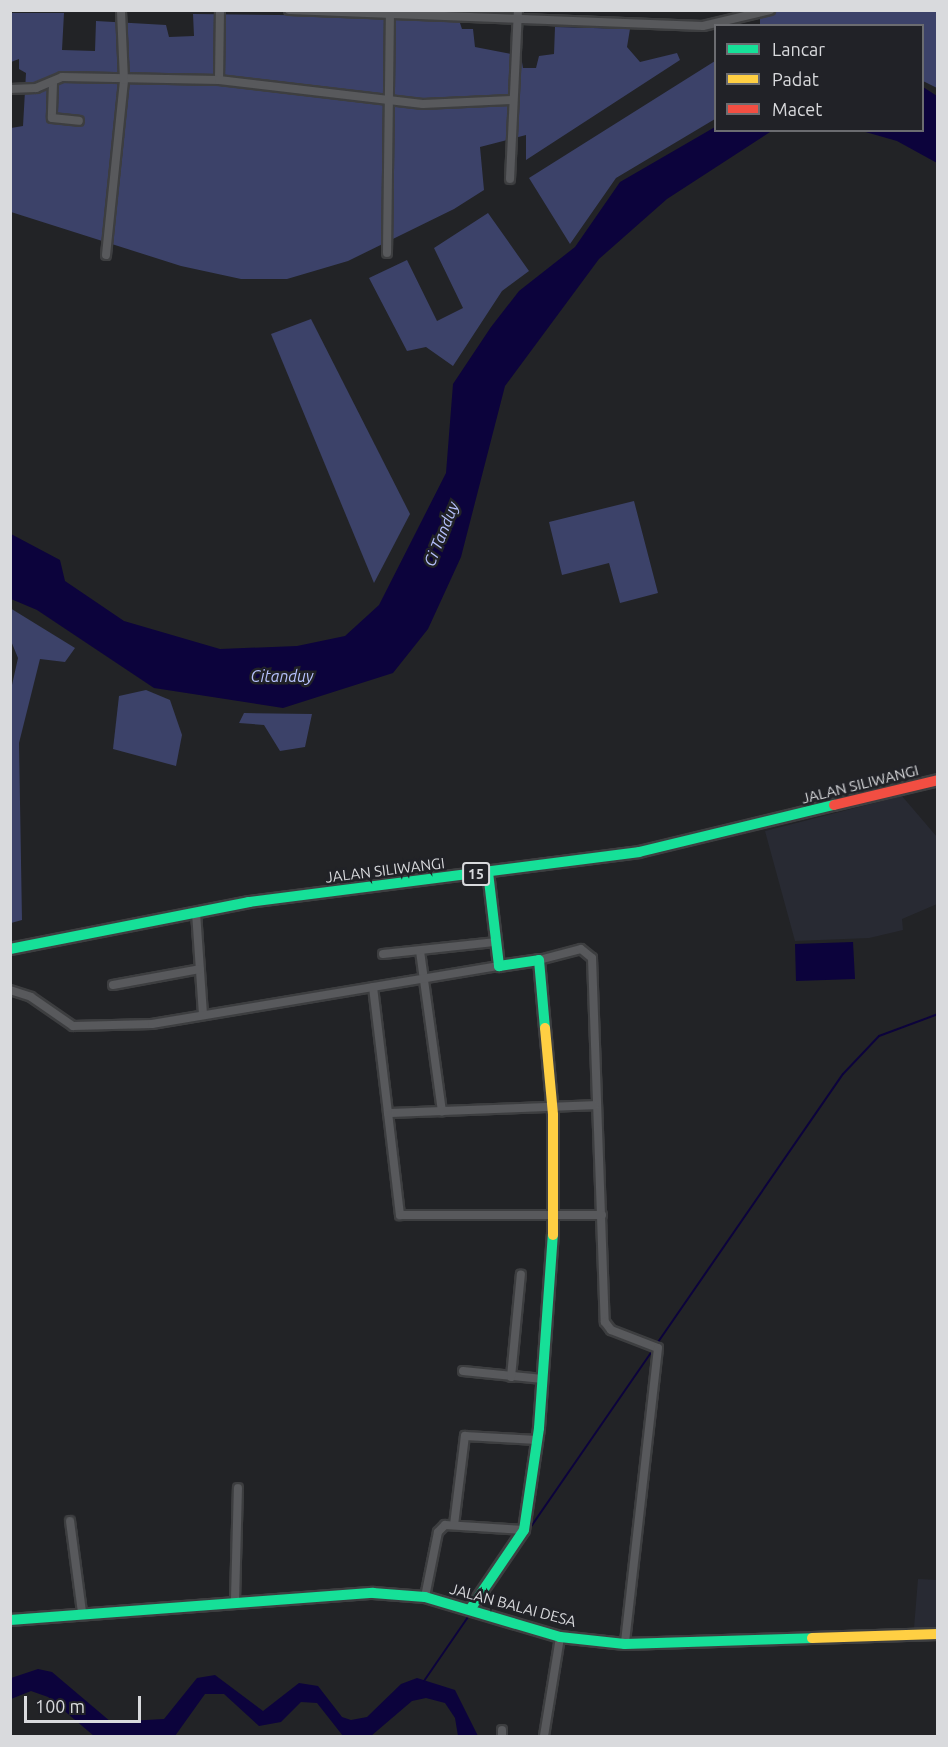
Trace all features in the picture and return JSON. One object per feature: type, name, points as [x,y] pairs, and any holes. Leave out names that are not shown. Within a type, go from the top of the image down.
[{"type":"main road","name":"JALAN SILIWANGI","points":[[10,949],[196,911],[639,852],[938,780]]},
{"type":"main road","points":[[475,1609],[524,1530],[543,1379],[554,1215],[552,1108],[539,960],[499,966],[488,872]]},
{"type":"main road","name":"JALAN BALAI DESA","points":[[10,1620],[235,1600],[373,1593],[425,1597],[475,1609],[560,1637],[625,1644],[938,1634]]},
{"type":"street","points":[[106,255],[124,80],[121,10]]},
{"type":"street","points":[[219,80],[220,10]]},
{"type":"street","points":[[289,10],[518,14],[703,26],[771,10]]},
{"type":"street","points":[[387,253],[386,96],[390,12]]},
{"type":"street","points":[[510,179],[511,100],[518,14]]},
{"type":"street","points":[[10,89],[53,83],[62,77],[124,80],[219,80],[386,96],[434,104],[511,100]]},
{"type":"street","points":[[53,83],[52,118],[79,121]]},
{"type":"street","points":[[196,911],[202,1015]]},
{"type":"street","points":[[382,954],[496,942]]},
{"type":"street","points":[[539,960],[581,949],[590,952],[595,1105],[607,1327],[656,1345],[625,1644]]},
{"type":"street","points":[[420,951],[442,1111]]},
{"type":"street","points":[[10,990],[31,997],[73,1026],[152,1024],[499,966]]},
{"type":"street","points":[[113,985],[200,969]]},
{"type":"street","points":[[372,987],[400,1215],[602,1215]]},
{"type":"street","points":[[388,1113],[595,1105]]},
{"type":"street","points":[[511,1377],[520,1274]]},
{"type":"street","points":[[463,1371],[543,1379]]},
{"type":"street","points":[[454,1525],[465,1436],[537,1440]]},
{"type":"street","points":[[235,1600],[238,1488]]},
{"type":"street","points":[[70,1521],[82,1612]]},
{"type":"street","points":[[425,1597],[438,1532],[454,1525],[524,1530]]},
{"type":"street","points":[[544,1737],[560,1637]]},
{"type":"shaded area","points":[[760,11],[937,11],[937,88],[924,82],[924,24],[760,24]]},
{"type":"shaded area","points":[[12,13],[64,13],[62,50],[95,51],[96,21],[166,25],[169,37],[194,36],[193,14],[458,17],[462,29],[473,29],[475,47],[521,56],[523,68],[536,68],[539,56],[554,54],[555,27],[630,29],[627,47],[640,62],[677,53],[680,60],[526,160],[526,135],[480,147],[484,190],[454,209],[348,261],[287,279],[241,279],[181,266],[11,212],[11,128],[23,126],[26,73],[19,69],[19,59],[11,62]]},
{"type":"shaded area","points":[[714,62],[714,120],[616,178],[570,244],[529,178]]},
{"type":"shaded area","points":[[488,213],[529,271],[502,291],[453,366],[426,347],[407,351],[369,278],[407,260],[437,321],[463,308],[434,248]]},
{"type":"shaded area","points":[[311,319],[410,514],[374,583],[271,334]]},
{"type":"shaded area","points":[[634,501],[658,593],[620,603],[609,563],[562,575],[549,522]]},
{"type":"shaded area","points":[[10,608],[75,648],[65,662],[40,659],[19,743],[22,920],[11,923],[10,694],[18,658],[11,641]]},
{"type":"shaded area","points":[[146,690],[170,700],[182,735],[176,766],[113,749],[119,696]]},
{"type":"shaded area","points":[[244,713],[312,714],[305,747],[280,751],[264,725],[239,723]]},
{"type":"shaded area","points":[[902,796],[937,837],[937,904],[902,919],[903,930],[869,938],[795,941],[765,831]]},
{"type":"shaded area","points":[[918,1579],[937,1580],[937,1630],[914,1628]]},
{"type":"water","points":[[924,88],[937,96],[937,163],[897,141],[866,132],[924,132]]},
{"type":"water","name":"Citanduy","points":[[714,128],[714,132],[770,132],[667,199],[599,259],[505,386],[461,557],[428,629],[393,673],[283,708],[154,688],[37,610],[11,599],[11,534],[60,560],[65,581],[124,621],[220,649],[297,646],[345,636],[379,605],[446,473],[453,384],[491,327],[519,291],[575,247],[620,182]]},
{"type":"water","points":[[853,942],[855,979],[796,981],[795,944]]},
{"type":"water","points":[[38,1669],[52,1672],[111,1722],[164,1719],[197,1678],[215,1675],[263,1711],[299,1683],[318,1686],[342,1717],[351,1720],[367,1717],[401,1684],[417,1678],[455,1690],[478,1736],[458,1736],[455,1718],[445,1703],[426,1698],[412,1701],[371,1736],[343,1736],[317,1703],[301,1702],[281,1722],[259,1726],[224,1694],[205,1694],[175,1736],[94,1736],[48,1697],[31,1691],[11,1699],[11,1678]]},
{"type":"waterway","points":[[656,1345],[843,1074],[879,1036],[938,1014]]},
{"type":"waterway","points":[[530,1528],[653,1350]]},
{"type":"waterway","points":[[424,1681],[470,1614]]},
{"type":"traffic: fast","points":[[10,949],[249,902],[639,852],[834,805]]},
{"type":"traffic: fast","points":[[488,872],[499,966],[539,960],[545,1028]]},
{"type":"traffic: fast","points":[[471,1608],[524,1530],[539,1428],[553,1235]]},
{"type":"traffic: fast","points":[[10,1620],[373,1593],[425,1597],[560,1637],[625,1644],[812,1638]]},
{"type":"traffic: slow","points":[[545,1028],[553,1115],[553,1235]]},
{"type":"traffic: slow","points":[[812,1638],[938,1634]]},
{"type":"traffic: jam","points":[[834,805],[938,780]]},
{"type":"water label","name":"Ci Tanduy","points":[[441,534]]}]
